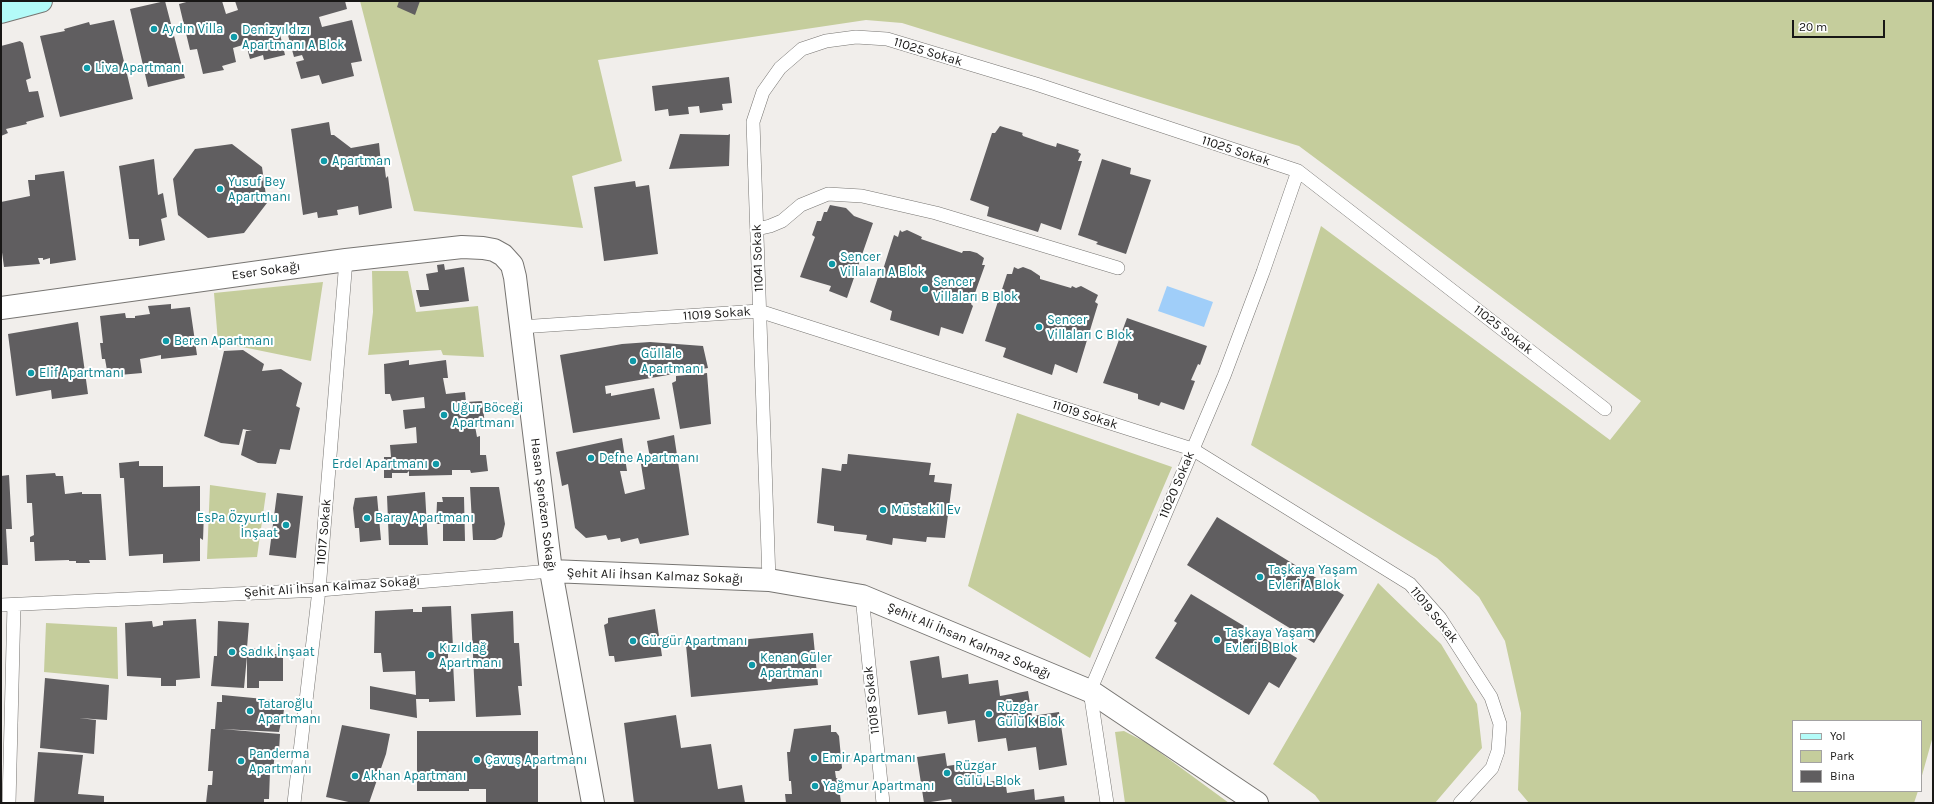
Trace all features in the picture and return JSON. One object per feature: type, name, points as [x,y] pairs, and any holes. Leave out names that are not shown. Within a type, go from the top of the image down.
[{"type":"street","points":[[1,12],[41,1]]},
{"type":"street","name":"Eser Sokağı","points":[[1,308],[346,260],[474,246],[494,250],[503,255],[512,264],[515,277]]},
{"type":"street","name":"Hasan Şenözen Sokağı","points":[[515,277],[551,571],[593,803]]},
{"type":"street","name":"Şehit Ali İhsan Kalmaz Sokağı","points":[[551,571],[768,580],[862,596],[1090,691],[1257,803]]},
{"type":"lane","name":"11025 Sokak","points":[[802,49],[826,41],[856,37],[887,39],[1036,84],[1298,171],[1605,409]]},
{"type":"lane","name":"11041 Sokak","points":[[768,580],[753,122],[763,92],[780,68],[802,49]]},
{"type":"lane","name":"11020 Sokak","points":[[1090,691],[1227,369],[1264,272],[1298,171]]},
{"type":"lane","points":[[757,229],[782,221],[801,205],[828,194],[862,196],[936,213],[1118,268]]},
{"type":"lane","name":"11017 Sokak","points":[[294,803],[319,590],[346,260]]},
{"type":"lane","name":"11019 Sokak","points":[[520,327],[760,311],[1192,449],[1410,584],[1440,618],[1491,697],[1500,724],[1498,751],[1492,768],[1460,803]]},
{"type":"lane","name":"Şehit Ali İhsan Kalmaz Sokağı","points":[[7,605],[319,590],[551,571]]},
{"type":"lane","name":"11018 Sokak","points":[[862,596],[883,803]]},
{"type":"lane","points":[[7,605],[9,803]]},
{"type":"lane","points":[[1090,691],[1107,803]]},
{"type":"green space","points":[[360,1],[1933,1],[1933,736],[1922,775],[1922,720],[1792,720],[1792,792],[1918,792],[1914,803],[1529,803],[1518,790],[1521,713],[1505,641],[1479,597],[1437,558],[1251,445],[1321,226],[1610,440],[1641,401],[1299,146],[902,23],[866,20],[598,60],[622,161],[572,176],[583,228],[414,211]]},
{"type":"green space","points":[[372,271],[408,271],[416,312],[478,306],[484,357],[443,355],[441,350],[368,355],[373,312]]},
{"type":"green space","points":[[323,282],[311,361],[218,342],[214,293]]},
{"type":"green space","points":[[1017,413],[1172,467],[1090,658],[968,586]]},
{"type":"green space","points":[[210,485],[266,493],[257,557],[207,559]]},
{"type":"green space","points":[[1378,583],[1441,644],[1477,704],[1482,748],[1435,803],[1321,803],[1315,795],[1273,764]]},
{"type":"green space","points":[[46,623],[117,627],[118,679],[44,672]]},
{"type":"green space","points":[[1124,731],[1147,743],[1229,803],[1125,803],[1115,732]]},
{"type":"water","points":[[1167,286],[1213,302],[1204,327],[1158,311]]},
{"type":"building","name":"Aydın Villa","points":[[165,1],[185,78],[148,87],[130,9]]},
{"type":"building","points":[[190,1],[222,1],[226,14],[238,10],[235,1],[345,1],[347,9],[319,17],[322,27],[352,20],[362,61],[351,63],[354,76],[322,84],[319,75],[301,79],[296,62],[304,60],[302,55],[294,57],[286,28],[279,30],[285,55],[264,60],[263,55],[250,59],[246,44],[233,48],[236,62],[222,66],[224,70],[203,74],[197,49],[190,50],[179,4]]},
{"type":"building","points":[[399,1],[420,1],[415,15],[397,7]]},
{"type":"building","name":"Liva Apartmanı","points":[[114,20],[133,99],[60,117],[40,36],[65,31],[64,29],[89,22],[90,25]]},
{"type":"building","points":[[20,41],[23,43],[31,78],[26,80],[29,92],[38,91],[44,117],[26,122],[27,124],[6,129],[8,133],[1,136],[1,46]]},
{"type":"building","points":[[729,77],[732,103],[722,104],[723,110],[700,113],[699,106],[688,107],[689,114],[669,116],[668,109],[655,111],[652,86]]},
{"type":"building","name":"Apartman","points":[[329,122],[331,135],[334,135],[351,148],[379,143],[381,164],[384,162],[386,178],[388,176],[392,208],[359,215],[358,206],[337,210],[338,215],[318,218],[317,212],[303,215],[291,129]]},
{"type":"building","points":[[1000,126],[1023,133],[1023,136],[1046,144],[1056,147],[1057,143],[1079,150],[1078,152],[1081,154],[1078,161],[1082,161],[1061,230],[1041,223],[1038,232],[987,216],[989,207],[970,200],[992,133],[995,133]]},
{"type":"building","points":[[680,134],[730,134],[729,166],[669,169]]},
{"type":"building","name":"Yusuf Bey Apartmanı","points":[[232,144],[262,167],[267,203],[244,233],[208,238],[178,215],[173,179],[195,149]]},
{"type":"building","points":[[154,159],[158,195],[163,193],[167,217],[161,219],[165,240],[139,246],[139,239],[129,239],[119,166]]},
{"type":"building","points":[[1102,159],[1131,168],[1130,174],[1151,180],[1126,254],[1096,244],[1098,242],[1078,235]]},
{"type":"building","points":[[64,171],[76,260],[50,264],[50,258],[43,260],[43,258],[38,258],[40,264],[4,267],[1,245],[1,202],[30,196],[28,180],[35,180],[35,175]]},
{"type":"building","points":[[635,181],[636,187],[649,185],[658,254],[604,261],[594,187]]},
{"type":"building","name":"Sencer Villaları A Blok","points":[[830,205],[846,208],[854,216],[873,223],[847,298],[829,291],[831,286],[800,277],[815,237],[812,235],[817,221],[821,221],[824,212],[827,212]]},
{"type":"building","name":"Sencer Villaları B Blok","points":[[900,230],[902,232],[907,230],[922,237],[921,239],[962,253],[963,251],[970,251],[977,253],[984,258],[982,265],[985,265],[971,304],[973,306],[963,334],[941,327],[939,336],[890,320],[892,311],[870,302],[879,274],[881,276],[894,235],[898,237]]},
{"type":"building","points":[[444,264],[445,270],[464,267],[469,301],[420,307],[416,290],[429,290],[426,274],[438,272],[437,265]]},
{"type":"building","name":"Sencer Villaları C Blok","points":[[1014,267],[1018,269],[1023,267],[1040,276],[1040,279],[1071,288],[1072,286],[1076,288],[1081,286],[1098,295],[1095,302],[1098,304],[1077,373],[1055,364],[1052,375],[1003,357],[1006,348],[985,341],[1007,274],[1012,274]]},
{"type":"building","points":[[171,304],[171,309],[190,307],[197,355],[161,359],[161,355],[140,359],[142,373],[108,376],[105,359],[102,359],[100,343],[103,343],[100,316],[125,313],[126,318],[135,318],[135,316],[150,314],[148,306]]},
{"type":"building","points":[[1127,318],[1207,346],[1200,365],[1198,364],[1191,380],[1195,381],[1184,410],[1161,402],[1159,406],[1138,399],[1138,394],[1103,383]]},
{"type":"building","points":[[78,322],[88,394],[52,399],[51,390],[16,396],[8,334]]},
{"type":"building","name":"Güllale Apartmanı","points":[[650,342],[703,346],[708,368],[605,386],[606,394],[611,393],[611,396],[654,388],[660,419],[573,433],[560,355],[622,344]]},
{"type":"building","points":[[243,350],[264,364],[262,371],[281,369],[302,383],[296,406],[300,408],[290,450],[280,449],[276,464],[258,463],[241,455],[246,431],[252,431],[243,429],[239,445],[221,443],[204,436],[224,351]]},
{"type":"building","points":[[409,360],[409,365],[446,360],[448,378],[443,378],[446,394],[465,392],[466,402],[482,401],[485,424],[475,426],[477,437],[480,436],[480,455],[486,455],[488,471],[471,473],[470,470],[452,470],[452,475],[409,476],[409,471],[407,473],[392,473],[392,478],[384,478],[384,457],[391,457],[390,445],[417,443],[416,427],[405,429],[403,410],[425,408],[424,397],[392,401],[390,394],[385,394],[384,364]]},
{"type":"building","points":[[707,373],[711,424],[680,429],[672,383],[676,381],[676,376]]},
{"type":"building","points":[[674,435],[689,535],[640,544],[638,538],[621,542],[620,538],[608,540],[606,535],[586,538],[575,528],[568,484],[562,486],[556,452],[622,438],[627,471],[620,471],[625,494],[645,489],[640,458],[650,458],[647,441]]},
{"type":"building","name":"Müstakil Ev","points":[[848,454],[931,463],[929,475],[935,475],[934,482],[952,484],[945,538],[927,537],[926,542],[893,538],[892,545],[866,540],[867,535],[834,531],[834,526],[817,523],[822,468],[841,471],[842,464],[847,464]]},
{"type":"building","points":[[139,461],[139,466],[163,466],[163,487],[200,486],[200,512],[204,512],[203,540],[200,538],[200,561],[163,563],[163,554],[129,556],[124,478],[120,478],[119,463]]},
{"type":"building","points":[[55,473],[56,476],[63,476],[65,494],[82,492],[82,494],[101,494],[106,560],[89,560],[90,563],[76,563],[76,561],[69,560],[35,561],[34,542],[30,542],[30,537],[34,535],[32,503],[27,503],[26,475]]},
{"type":"building","points":[[9,475],[12,529],[6,529],[8,565],[1,565],[1,476]]},
{"type":"building","points":[[470,487],[499,487],[505,524],[502,537],[495,540],[473,540]]},
{"type":"building","points":[[425,492],[428,545],[389,545],[387,496]]},
{"type":"building","name":"EsPa Özyurtlu İnşaat","points":[[277,493],[303,496],[296,558],[269,555]]},
{"type":"building","name":"Baray Apartmanı","points":[[377,496],[381,540],[360,542],[359,528],[355,528],[353,508],[355,498]]},
{"type":"building","points":[[442,497],[464,497],[465,541],[443,541],[443,524],[436,524],[437,502],[443,502]]},
{"type":"building","name":"Taşkaya Yaşam Evleri A Blok","points":[[1217,517],[1344,595],[1314,643],[1187,565]]},
{"type":"building","name":"Taşkaya Yaşam Evleri B Blok","points":[[1191,594],[1297,658],[1279,688],[1269,682],[1249,715],[1155,658],[1177,623],[1174,621]]},
{"type":"building","points":[[451,606],[453,648],[448,648],[448,662],[453,662],[455,701],[429,702],[429,699],[416,699],[417,718],[370,709],[370,686],[416,695],[415,671],[383,672],[381,653],[374,653],[375,611],[413,609],[413,612],[422,612],[422,607]]},
{"type":"building","name":"Gürgür Apartmanı","points":[[655,609],[662,656],[615,662],[614,656],[609,656],[604,625],[608,623],[608,618]]},
{"type":"building","points":[[513,611],[514,643],[519,643],[522,686],[518,686],[521,715],[476,717],[471,614]]},
{"type":"building","points":[[196,619],[200,678],[176,680],[176,686],[161,686],[161,678],[127,676],[125,623],[152,621],[153,627],[163,625],[163,621]]},
{"type":"building","name":"Sadık İnşaat","points":[[218,621],[249,623],[247,648],[259,648],[259,654],[283,654],[283,681],[259,681],[259,688],[247,688],[247,656],[244,688],[211,686],[214,656],[217,656]]},
{"type":"building","name":"Kenan Güler Apartmanı","points":[[813,633],[818,685],[691,697],[686,645]]},
{"type":"building","name":"Rüzgar Gülü K Blok","points":[[939,656],[942,678],[968,674],[969,684],[998,680],[1000,696],[1028,691],[1032,716],[1059,712],[1067,765],[1039,770],[1036,747],[1008,751],[1006,738],[978,742],[975,720],[948,724],[946,711],[918,715],[910,661]]},
{"type":"building","points":[[45,678],[109,685],[107,720],[79,718],[96,720],[94,754],[40,748]]},
{"type":"building","name":"Panderma Apartmanı","points":[[222,695],[285,701],[279,732],[222,729],[280,734],[279,752],[275,752],[273,771],[270,771],[269,799],[264,799],[264,803],[206,803],[208,785],[212,785],[213,771],[208,771],[211,729],[215,729],[217,702],[222,702]]},
{"type":"building","points":[[676,715],[681,748],[711,744],[718,789],[742,785],[745,803],[634,803],[624,723]]},
{"type":"building","name":"Akhan Apartmanı","points":[[342,725],[390,734],[386,754],[369,803],[353,803],[326,797]]},
{"type":"building","name":"Emir Apartmanı","points":[[831,725],[831,732],[836,732],[839,736],[842,768],[839,771],[835,771],[836,778],[838,778],[841,803],[786,803],[785,794],[792,794],[791,781],[789,781],[787,752],[790,752],[794,729]]},
{"type":"building","name":"Çavuş Apartmanı","points":[[417,731],[538,731],[538,803],[486,803],[486,789],[469,789],[469,791],[417,791]]},
{"type":"building","points":[[38,752],[83,755],[78,794],[104,796],[104,803],[34,803]]},
{"type":"building","name":"Rüzgar Gülü L Blok","points":[[945,753],[947,766],[974,762],[977,784],[1005,779],[1007,793],[1034,789],[1035,800],[1064,796],[1065,803],[952,803],[951,799],[924,803],[917,757]]},
{"type":"place","name":"Aydın Villa","points":[[154,29]]},
{"type":"place","name":"Denizyıldızı Apartmanı A Blok","points":[[234,37]]},
{"type":"place","name":"Liva Apartmanı","points":[[87,68]]},
{"type":"place","name":"Apartman","points":[[324,161]]},
{"type":"place","name":"Yusuf Bey Apartmanı","points":[[220,189]]},
{"type":"place","name":"Sencer Villaları A Blok","points":[[832,264]]},
{"type":"place","name":"Sencer Villaları B Blok","points":[[925,289]]},
{"type":"place","name":"Sencer Villaları C Blok","points":[[1039,327]]},
{"type":"place","name":"Beren Apartmanı","points":[[166,341]]},
{"type":"place","name":"Güllale Apartmanı","points":[[633,361]]},
{"type":"place","name":"Elif Apartmanı","points":[[31,373]]},
{"type":"place","name":"Uğur Böceği Apartmanı","points":[[444,415]]},
{"type":"place","name":"Defne Apartmanı","points":[[591,458]]},
{"type":"place","name":"Erdel Apartmanı","points":[[436,464]]},
{"type":"place","name":"Müstakil Ev","points":[[883,510]]},
{"type":"place","name":"Baray Apartmanı","points":[[367,518]]},
{"type":"place","name":"EsPa Özyurtlu İnşaat","points":[[286,525]]},
{"type":"place","name":"Taşkaya Yaşam Evleri A Blok","points":[[1260,577]]},
{"type":"place","name":"Taşkaya Yaşam Evleri B Blok","points":[[1217,640]]},
{"type":"place","name":"Gürgür Apartmanı","points":[[633,641]]},
{"type":"place","name":"Sadık İnşaat","points":[[232,652]]},
{"type":"place","name":"Kızıldağ Apartmanı","points":[[431,655]]},
{"type":"place","name":"Kenan Güler Apartmanı","points":[[752,665]]},
{"type":"place","name":"Tataroğlu Apartmanı","points":[[250,711]]},
{"type":"place","name":"Rüzgar Gülü K Blok","points":[[989,714]]},
{"type":"place","name":"Emir Apartmanı","points":[[814,758]]},
{"type":"place","name":"Çavuş Apartmanı","points":[[477,760]]},
{"type":"place","name":"Panderma Apartmanı","points":[[241,761]]},
{"type":"place","name":"Rüzgar Gülü L Blok","points":[[947,773]]},
{"type":"place","name":"Akhan Apartmanı","points":[[355,776]]},
{"type":"place","name":"Yağmur Apartmanı","points":[[815,786]]}]
